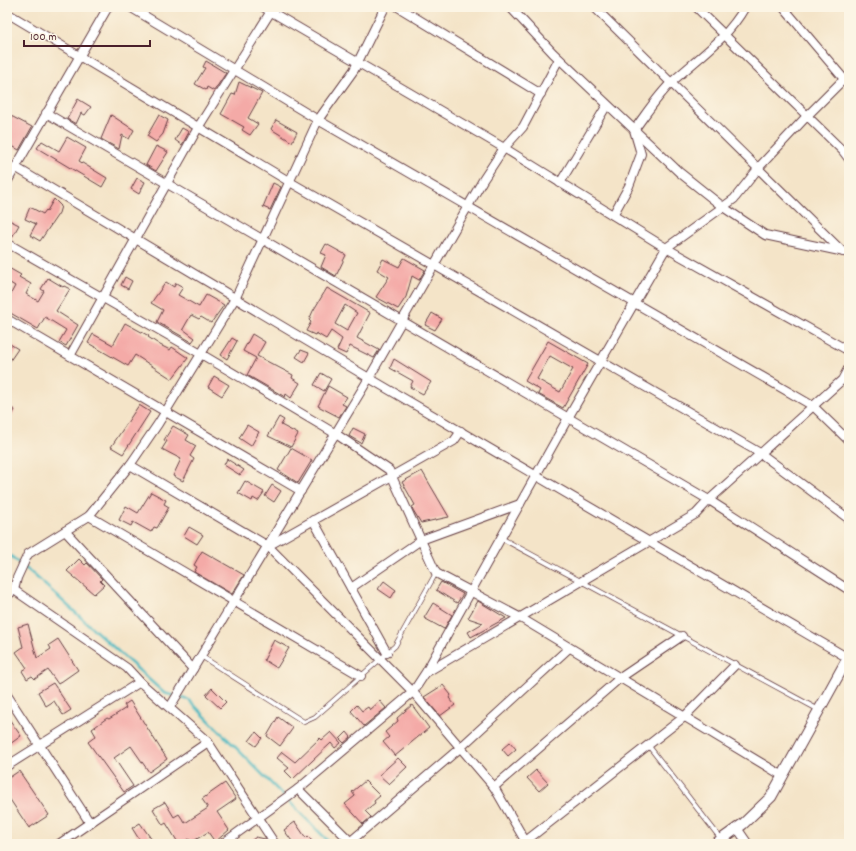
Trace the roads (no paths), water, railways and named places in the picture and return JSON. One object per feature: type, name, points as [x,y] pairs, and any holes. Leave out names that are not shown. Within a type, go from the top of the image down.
[{"type":"street","points":[[7,182],[108,7]]},
{"type":"street","points":[[130,7],[318,120],[812,406],[849,441]]},
{"type":"street","points":[[263,7],[272,9],[357,63],[504,148],[666,248],[849,351]]},
{"type":"street","points":[[7,596],[14,590],[17,578],[28,554],[89,516],[130,464],[166,412],[236,297],[264,240],[318,120],[357,63],[385,7]]},
{"type":"street","points":[[398,7],[541,94]]},
{"type":"street","points":[[510,7],[559,60],[679,172],[722,207],[765,236],[846,253]]},
{"type":"street","points":[[594,7],[846,253]]},
{"type":"street","points":[[696,7],[806,117],[843,151],[849,159]]},
{"type":"street","points":[[634,130],[671,83],[725,36],[736,23],[745,7]]},
{"type":"street","points":[[222,844],[298,789],[413,692],[472,592],[568,418],[666,248],[734,199],[758,168],[806,117],[848,81],[784,7]]},
{"type":"street","points":[[70,356],[199,126],[272,9]]},
{"type":"street","points":[[8,17],[80,55],[290,182],[760,453],[849,519]]},
{"type":"street","points":[[170,707],[336,434],[468,207],[504,148],[523,127],[559,60]]},
{"type":"street","points":[[560,183],[608,105]]},
{"type":"street","points":[[46,113],[708,500],[849,590]]},
{"type":"street","points":[[613,215],[629,186],[640,154],[634,130]]},
{"type":"street","points":[[16,167],[236,297],[369,378],[848,657],[771,797],[737,828],[718,842]]},
{"type":"street","points":[[7,243],[201,354],[336,434],[389,470],[436,573],[519,617],[783,776]]},
{"type":"street","points":[[7,320],[301,491]]},
{"type":"street","points":[[426,672],[696,514],[708,500],[842,380],[849,367]]},
{"type":"street","points":[[268,546],[454,441],[461,431]]},
{"type":"street","points":[[130,464],[268,546],[413,692],[494,787],[524,843],[684,717],[735,665]]},
{"type":"street","points":[[351,588],[421,540],[520,504]]},
{"type":"street","points":[[89,516],[361,676]]},
{"type":"street","points":[[313,520],[387,653]]},
{"type":"street","points":[[66,531],[193,669]]},
{"type":"street","points":[[14,590],[127,668],[140,682],[208,742],[275,844]]},
{"type":"street","points":[[494,787],[620,678],[682,636]]},
{"type":"street","points":[[298,789],[352,842],[460,748],[569,648]]},
{"type":"street","points":[[7,766],[140,682]]},
{"type":"street","points":[[7,695],[10,707],[39,745],[90,823]]},
{"type":"street","points":[[59,844],[208,742]]},
{"type":"street","points":[[737,828],[748,844]]},
{"type":"lane","points":[[501,538],[819,710]]},
{"type":"lane","points":[[201,656],[304,722],[315,717],[395,646],[436,573]]},
{"type":"lane","points":[[648,745],[718,842]]},
{"type":"waterway","points":[[7,553],[34,575],[164,693],[189,700],[331,844]]}]
